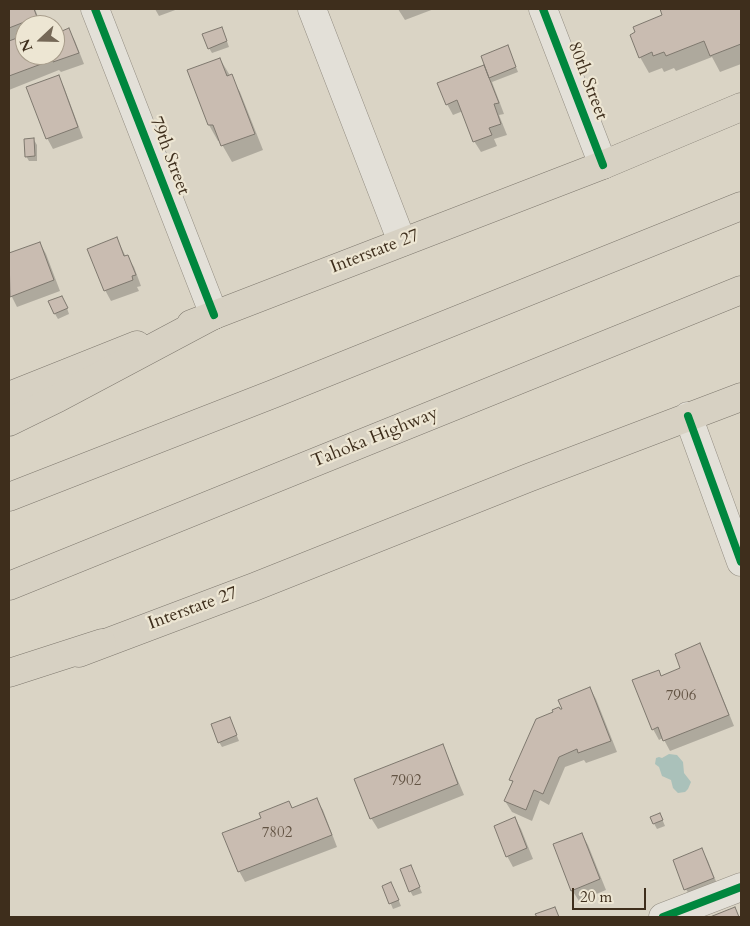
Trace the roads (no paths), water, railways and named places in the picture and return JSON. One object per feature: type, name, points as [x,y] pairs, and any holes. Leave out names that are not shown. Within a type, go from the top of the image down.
[{"type":"main road","name":"Interstate 27","points":[[9,396],[603,165],[741,107]]},
{"type":"main road","points":[[9,497],[264,398],[741,206]]},
{"type":"main road","name":"Tahoka Highway","points":[[9,586],[741,290]]},
{"type":"main road","points":[[9,422],[214,315]]},
{"type":"main road","name":"Interstate 27","points":[[9,683],[102,643],[262,584],[688,416],[741,397]]},
{"type":"main road","points":[[9,673],[102,643]]},
{"type":"street","name":"79th Street","points":[[95,9],[214,315]]},
{"type":"street","points":[[312,9],[402,242]]},
{"type":"street","name":"80th Street","points":[[543,9],[603,165]]},
{"type":"street","points":[[688,416],[741,562]]},
{"type":"street","points":[[663,917],[741,887]]},
{"type":"water","points":[[669,754],[677,755],[683,762],[684,773],[691,782],[685,792],[678,793],[673,788],[671,780],[662,776],[659,767],[655,764],[656,758],[662,758]]}]
